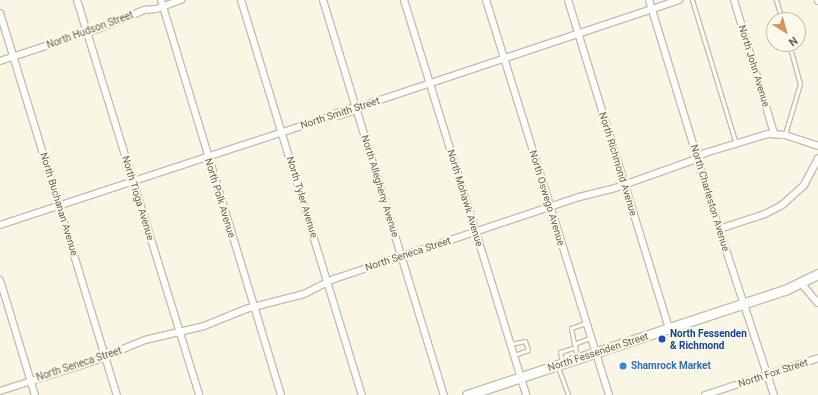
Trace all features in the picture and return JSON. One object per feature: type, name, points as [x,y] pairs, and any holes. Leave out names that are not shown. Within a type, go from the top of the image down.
[{"type":"main road","name":"North Smith Street","points":[[337,114],[356,108]]},
{"type":"main road","name":"North Fessenden Street","points":[[467,395],[743,304],[801,283],[818,274]]},
{"type":"street","name":"North Tioga Avenue","points":[[78,0],[199,395]]},
{"type":"street","name":"North Polk Avenue","points":[[161,0],[207,157],[281,395]]},
{"type":"street","name":"North Hudson Street","points":[[0,61],[87,32],[144,10],[163,7],[180,0]]},
{"type":"street","name":"North Tyler Avenue","points":[[241,0],[362,395]]},
{"type":"street","name":"North Allegheny Avenue","points":[[323,0],[444,395]]},
{"type":"street","name":"North Mohawk Avenue","points":[[404,0],[526,395]]},
{"type":"street","name":"North Oswego Avenue","points":[[486,0],[594,353],[609,395]]},
{"type":"street","name":"North Richmond Avenue","points":[[568,0],[669,328]]},
{"type":"street","name":"North Charleston Avenue","points":[[650,0],[719,229],[774,395]]},
{"type":"street","name":"North Smith Street","points":[[356,108],[679,0]]},
{"type":"street","name":"North John Avenue","points":[[734,0],[774,133]]},
{"type":"street","name":"North Buchanan Avenue","points":[[0,13],[117,395]]},
{"type":"street","name":"North Smith Street","points":[[0,225],[337,114]]},
{"type":"street","name":"North Seneca Street","points":[[0,391],[30,380],[106,357],[145,340],[204,326],[254,307],[304,294],[328,282],[624,184],[736,144],[774,133],[818,146]]},
{"type":"street","points":[[719,229],[765,214],[786,202],[804,185],[818,159]]},
{"type":"street","points":[[0,280],[35,395]]},
{"type":"street","points":[[801,283],[818,303]]},
{"type":"street","name":"North Fox Street","points":[[705,395],[818,358]]},
{"type":"lane","points":[[692,0],[736,144]]},
{"type":"lane","points":[[776,0],[780,12]]},
{"type":"lane","points":[[785,135],[800,84],[791,52]]},
{"type":"lane","points":[[578,358],[571,328],[585,323]]},
{"type":"lane","points":[[568,395],[560,364],[560,352],[590,338]]},
{"type":"lane","points":[[510,344],[525,341],[528,350],[514,355]]},
{"type":"place","name":"North Fessenden & Richmond","points":[[662,339]]},
{"type":"place","name":"Shamrock Market","points":[[623,366]]}]
